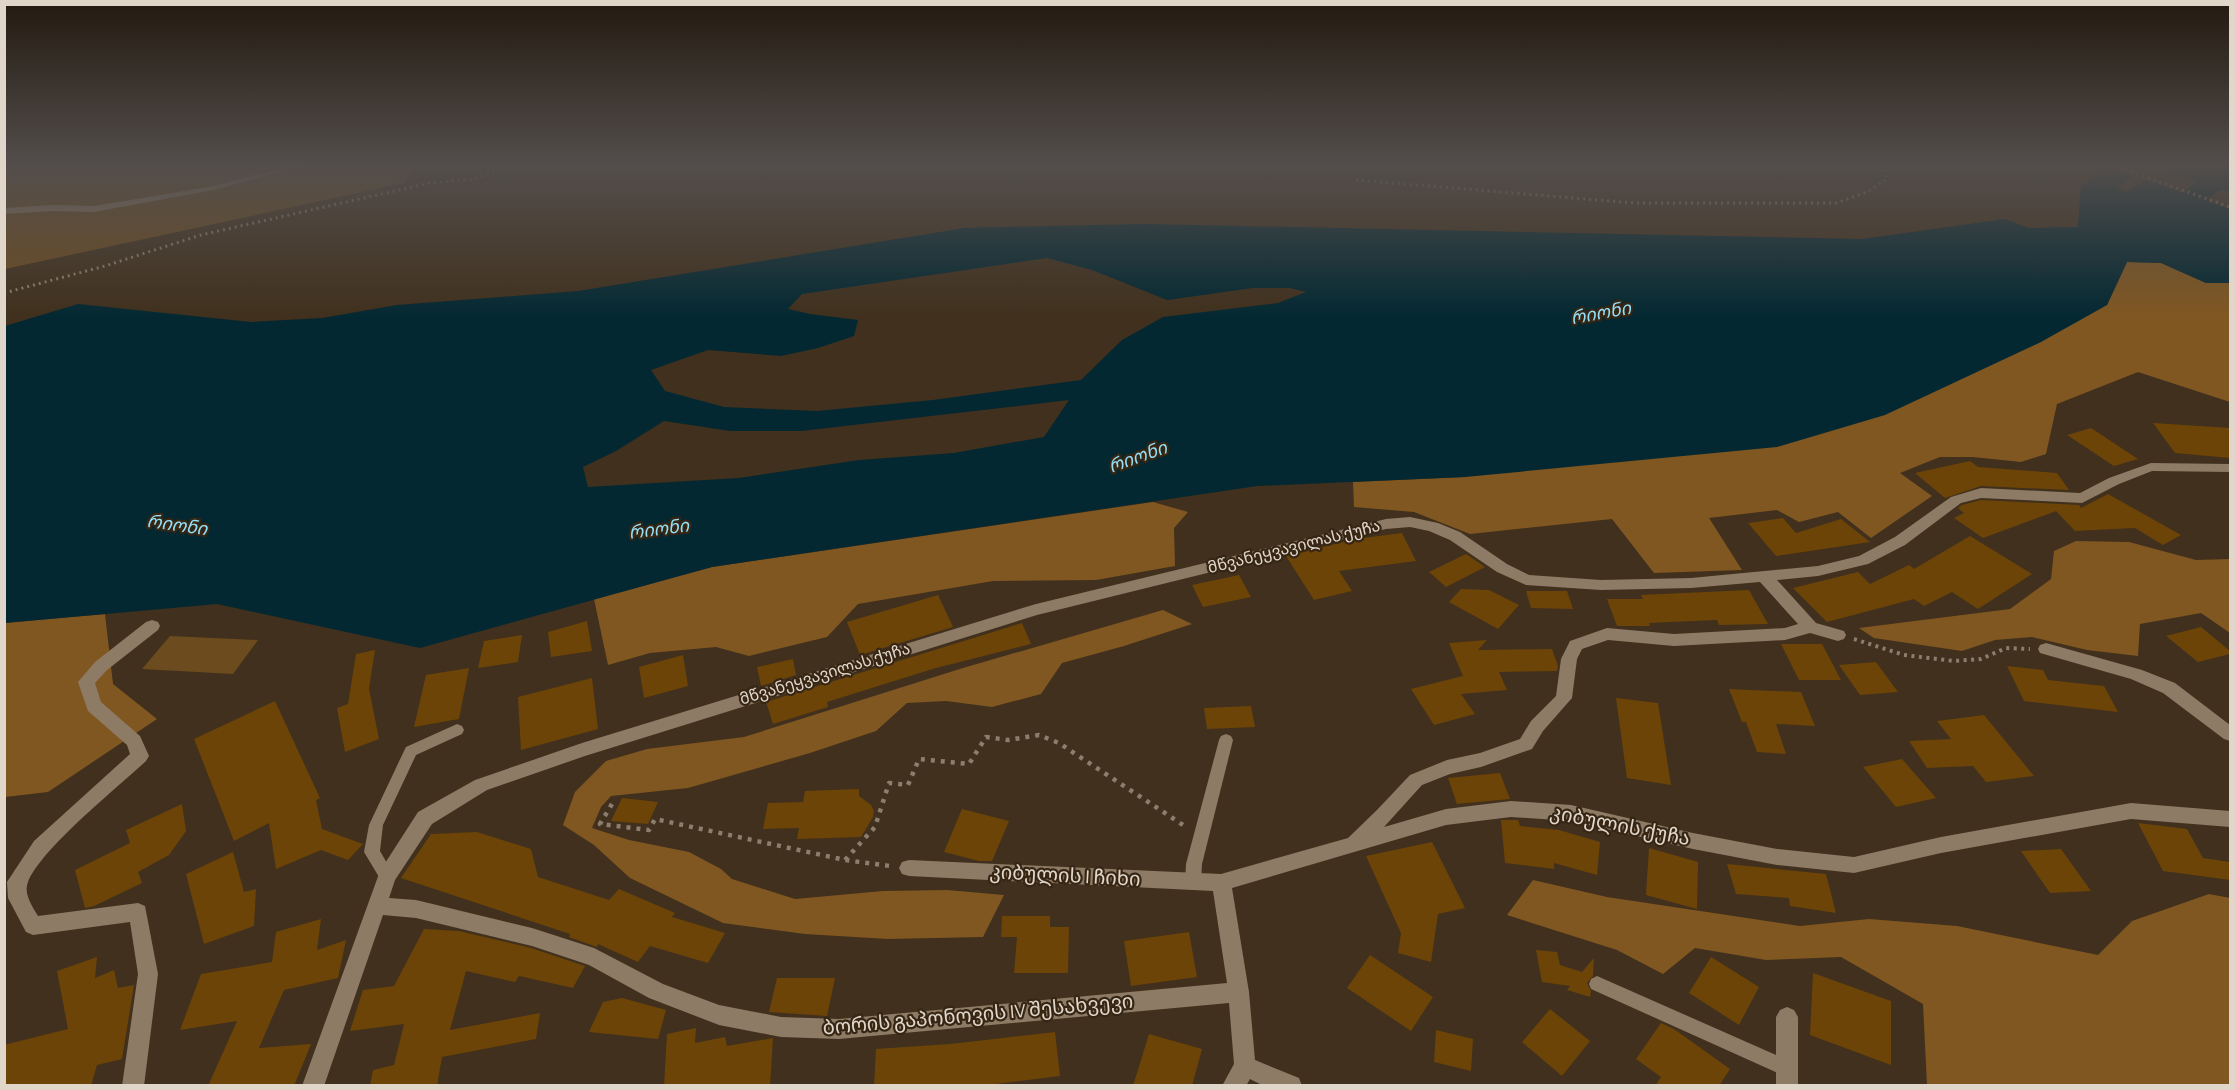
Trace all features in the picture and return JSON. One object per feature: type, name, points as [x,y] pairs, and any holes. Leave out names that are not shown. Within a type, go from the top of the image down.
[{"type":"street","name":"მწვანეყვავილას ქუჩა","points":[[313,1086],[387,877],[424,818],[481,785],[605,742],[1036,610],[1347,532],[1410,522],[1433,526],[1455,536],[1502,568],[1526,580],[1600,585],[1691,583],[1818,571],[1863,560],[1900,541],[1956,500],[1981,493],[2082,498],[2114,481],[2151,467],[2230,468]]},
{"type":"street","points":[[1765,577],[1810,627]]},
{"type":"street","points":[[133,1086],[148,974],[138,912],[33,926],[18,898],[16,882],[41,847],[140,756],[134,741],[94,706],[86,682],[101,666],[152,626]]},
{"type":"street","points":[[1354,843],[1384,816],[1416,780],[1448,766],[1481,760],[1526,744],[1537,726],[1564,698],[1569,659],[1576,645],[1607,634],[1674,640],[1785,634],[1810,627],[1838,634]]},
{"type":"street","points":[[2046,649],[2136,674],[2169,688],[2230,734]]},
{"type":"street","name":"კიბულის ქუჩა","points":[[1221,883],[1446,818],[1511,808],[1571,813],[1777,857],[1854,865],[1941,845],[2131,811],[2230,819]]},
{"type":"street","name":"კიბულის I ჩიხი","points":[[900,867],[1221,883]]},
{"type":"street","points":[[1221,883],[1239,992],[1245,1066],[1233,1086]]},
{"type":"street","name":"ბორის გაპონოვის IV შესახვევი","points":[[378,906],[417,909],[532,937],[594,957],[656,991],[719,1015],[781,1027],[839,1029],[1239,992]]},
{"type":"street","points":[[1786,1077],[1787,1017]]},
{"type":"street","points":[[1245,1066],[1291,1086]]},
{"type":"lane","points":[[387,877],[372,852],[376,825],[411,751],[457,730]]},
{"type":"lane","points":[[1193,882],[1194,864],[1226,740]]},
{"type":"lane","points":[[1597,984],[1786,1077]]},
{"type":"path","points":[[4,293],[105,266],[201,235],[281,217]]},
{"type":"path","points":[[1838,634],[1904,655],[1954,661],[1981,659],[2006,648],[2046,649]]},
{"type":"path","points":[[845,860],[875,827],[889,783],[908,785],[919,759],[969,764],[986,737],[1008,740],[1039,735],[1059,743],[1201,837]]},
{"type":"path","points":[[612,804],[600,824],[649,830],[656,819],[845,860],[900,867]]},
{"type":"shaded area","points":[[4,217],[247,217],[5,269]]},
{"type":"shaded area","points":[[2127,262],[2161,263],[2206,283],[2230,283],[2230,402],[2138,372],[2057,404],[2046,454],[2021,462],[1973,457],[1940,457],[1900,473],[1932,496],[1871,538],[1838,512],[1799,522],[1777,510],[1709,518],[1742,570],[1654,573],[1612,519],[1470,534],[1414,512],[1354,507],[1353,482],[1465,477],[2107,305]]},
{"type":"shaded area","points":[[1153,502],[1188,512],[1174,528],[1175,566],[1096,580],[993,581],[858,604],[827,637],[749,656],[716,647],[650,653],[608,665],[594,599],[712,567]]},
{"type":"shaded area","points":[[2076,541],[2129,542],[2196,560],[2230,559],[2230,633],[2201,613],[2140,624],[2138,656],[2087,650],[2032,637],[1995,640],[1962,651],[1874,638],[1859,628],[2010,609],[2051,579],[2054,551]]},
{"type":"shaded area","points":[[1163,610],[1192,624],[1062,663],[1041,694],[992,707],[946,701],[907,703],[876,731],[810,753],[688,788],[611,796],[601,807],[592,828],[629,840],[689,852],[721,869],[732,879],[795,899],[883,891],[947,890],[1004,895],[983,937],[888,939],[805,934],[723,923],[630,878],[594,845],[563,825],[575,792],[606,761],[647,749],[744,737],[963,668]]},
{"type":"shaded area","points":[[105,614],[113,684],[157,719],[48,792],[5,797],[4,623]]},
{"type":"shaded area","points":[[170,636],[258,640],[233,674],[142,669]]},
{"type":"shaded area","points":[[1533,880],[1607,897],[1800,926],[1869,919],[1957,926],[2098,955],[2132,921],[2209,894],[2230,898],[2230,1085],[1927,1085],[1923,1004],[1841,957],[1766,960],[1695,948],[1663,974],[1617,950],[1507,915]]},
{"type":"water","points":[[2079,217],[2230,217],[2230,283],[2206,283],[2161,263],[2127,262],[2107,305],[2041,342],[1885,415],[1777,447],[1465,477],[1257,486],[712,567],[420,648],[217,604],[5,623],[5,326],[78,304],[251,322],[322,318],[397,305],[578,291],[964,228],[1146,224],[1862,239],[2005,219],[2028,228],[2078,227]],"holes":[[[1047,258],[1092,270],[1167,300],[1253,288],[1290,288],[1306,292],[1278,303],[1163,317],[1122,340],[1081,380],[933,400],[817,411],[724,407],[665,391],[651,370],[708,350],[781,356],[818,348],[854,336],[858,320],[788,309],[802,294]],[[1069,400],[1044,437],[954,453],[859,460],[739,478],[588,487],[583,467],[616,451],[664,421],[730,431],[801,431]]]},
{"type":"building","points":[[2153,423],[2230,428],[2230,458],[2175,453]]},
{"type":"building","points":[[2091,428],[2138,459],[2114,466],[2067,435]]},
{"type":"building","points":[[1970,461],[1978,467],[2057,473],[2069,490],[1981,486],[1945,498],[1915,473]]},
{"type":"building","points":[[2108,494],[2181,535],[2163,545],[2135,528],[2075,531],[2056,511],[1983,538],[1954,518],[1964,513],[1958,508],[1962,505],[1981,500],[2079,505],[2081,508]]},
{"type":"building","points":[[1783,518],[1796,533],[1841,519],[1870,542],[1776,556],[1748,523]]},
{"type":"building","points":[[1402,533],[1416,561],[1339,571],[1352,591],[1314,600],[1286,556],[1356,539]]},
{"type":"building","points":[[1970,536],[2032,574],[1978,609],[1952,592],[1924,606],[1914,599],[1827,622],[1793,588],[1858,572],[1870,584],[1909,565],[1914,569]]},
{"type":"building","points":[[1466,554],[1485,567],[1446,587],[1429,572]]},
{"type":"building","points":[[1239,575],[1251,597],[1203,607],[1192,585]]},
{"type":"building","points":[[1461,589],[1489,590],[1519,605],[1498,629],[1449,602]]},
{"type":"building","points":[[1749,590],[1768,624],[1719,625],[1717,620],[1649,623],[1650,626],[1617,626],[1607,599],[1643,599],[1641,595]]},
{"type":"building","points":[[1526,591],[1567,591],[1573,609],[1531,608]]},
{"type":"building","points":[[938,595],[953,627],[860,655],[847,622]]},
{"type":"building","points":[[587,621],[592,651],[551,657],[548,632]]},
{"type":"building","points":[[1022,623],[1031,644],[936,668],[827,702],[828,707],[773,724],[766,702]]},
{"type":"building","points":[[2201,627],[2230,651],[2230,654],[2198,662],[2166,636]]},
{"type":"building","points":[[522,635],[518,662],[478,668],[484,641]]},
{"type":"building","points":[[1487,640],[1478,650],[1552,649],[1558,666],[1557,671],[1499,672],[1507,690],[1461,694],[1475,714],[1434,725],[1411,689],[1463,676],[1449,643]]},
{"type":"building","points":[[1781,644],[1822,644],[1841,680],[1799,680]]},
{"type":"building","points":[[375,650],[369,689],[379,739],[345,752],[337,708],[348,704],[356,654]]},
{"type":"building","points":[[683,655],[688,686],[644,698],[639,667]]},
{"type":"building","points":[[793,659],[796,675],[761,686],[757,667]]},
{"type":"building","points":[[1876,662],[1898,692],[1860,695],[1839,665]]},
{"type":"building","points":[[2007,666],[2043,670],[2048,680],[2104,686],[2118,712],[2024,701]]},
{"type":"building","points":[[469,668],[459,719],[414,727],[426,675]]},
{"type":"building","points":[[592,678],[598,729],[521,750],[518,697]]},
{"type":"building","points":[[1729,689],[1801,692],[1815,726],[1776,724],[1786,754],[1757,752],[1746,722],[1742,722]]},
{"type":"building","points":[[1616,698],[1658,703],[1671,785],[1627,778]]},
{"type":"building","points":[[275,701],[320,798],[316,800],[322,829],[363,844],[348,860],[321,850],[276,869],[269,823],[234,841],[194,739]]},
{"type":"building","points":[[1251,706],[1255,727],[1207,729],[1204,708]]},
{"type":"building","points":[[1984,715],[2034,776],[1986,782],[1973,766],[1927,768],[1909,741],[1951,739],[1937,721]]},
{"type":"building","points":[[1902,759],[1936,798],[1896,807],[1863,767]]},
{"type":"building","points":[[1500,773],[1510,799],[1457,804],[1448,778]]},
{"type":"building","points":[[859,789],[859,796],[871,805],[874,811],[861,837],[797,839],[799,828],[763,829],[768,803],[803,802],[805,791]]},
{"type":"building","points":[[622,798],[658,802],[648,824],[611,821]]},
{"type":"building","points":[[182,804],[186,831],[169,855],[138,872],[142,883],[85,908],[75,870],[130,843],[126,830]]},
{"type":"building","points":[[962,809],[1009,821],[992,861],[979,861],[944,852]]},
{"type":"building","points":[[1501,820],[1518,820],[1520,826],[1559,830],[1600,842],[1597,875],[1554,863],[1554,869],[1505,863]]},
{"type":"building","points":[[2138,823],[2187,829],[2203,858],[2230,862],[2230,880],[2163,871]]},
{"type":"building","points":[[477,832],[531,849],[538,877],[609,900],[619,889],[675,913],[672,917],[725,933],[708,963],[650,946],[638,962],[598,944],[597,947],[566,936],[569,937],[570,934],[401,878],[431,834]]},
{"type":"building","points":[[1432,842],[1465,908],[1438,914],[1431,962],[1398,953],[1401,933],[1366,856]]},
{"type":"building","points":[[1649,848],[1698,862],[1697,909],[1646,895]]},
{"type":"building","points":[[2061,849],[2091,891],[2050,893],[2021,851]]},
{"type":"building","points":[[233,852],[244,892],[256,889],[254,926],[204,944],[186,874]]},
{"type":"building","points":[[1727,864],[1826,874],[1836,913],[1790,906],[1789,898],[1736,894]]},
{"type":"building","points":[[1002,916],[1050,916],[1050,927],[1069,927],[1068,973],[1014,973],[1017,937],[1001,937]]},
{"type":"building","points":[[321,919],[317,950],[346,940],[338,978],[284,990],[259,1048],[311,1044],[294,1086],[208,1086],[237,1021],[180,1030],[201,974],[272,962],[276,932]]},
{"type":"building","points":[[424,929],[459,931],[531,948],[585,966],[573,988],[519,976],[515,982],[466,971],[450,1030],[540,1013],[536,1039],[442,1057],[437,1086],[370,1086],[373,1070],[394,1065],[404,1024],[350,1031],[363,990],[394,986]]},
{"type":"building","points":[[1189,932],[1197,977],[1131,986],[1124,941]]},
{"type":"building","points":[[1536,950],[1557,952],[1560,965],[1582,972],[1594,958],[1593,976],[1587,983],[1591,991],[1590,997],[1567,990],[1570,986],[1542,982]]},
{"type":"building","points":[[1370,955],[1433,997],[1411,1031],[1347,988]]},
{"type":"building","points":[[97,957],[95,978],[114,970],[118,988],[134,985],[122,1059],[97,1065],[91,1086],[4,1086],[4,1045],[68,1029],[57,971]]},
{"type":"building","points":[[1711,957],[1759,987],[1739,1025],[1689,993]]},
{"type":"building","points":[[1813,973],[1891,1001],[1891,1065],[1810,1035]]},
{"type":"building","points":[[777,978],[835,978],[827,1016],[769,1012]]},
{"type":"building","points":[[622,998],[666,1010],[658,1039],[589,1032],[603,1002]]},
{"type":"building","points":[[1550,1009],[1590,1041],[1562,1076],[1522,1042]]},
{"type":"building","points":[[1661,1023],[1674,1029],[1730,1069],[1719,1086],[1655,1086],[1661,1077],[1636,1059]]},
{"type":"building","points":[[696,1028],[695,1043],[725,1037],[727,1046],[773,1038],[770,1086],[664,1086],[667,1034]]},
{"type":"building","points":[[1436,1030],[1473,1039],[1471,1071],[1434,1062]]},
{"type":"building","points":[[1055,1032],[1060,1076],[979,1086],[874,1086],[876,1049],[950,1044]]},
{"type":"building","points":[[1149,1034],[1202,1049],[1192,1086],[1133,1086]]},
{"type":"waterway","name":"რიონი","points":[[2154,232],[2170,224],[2177,217]]}]
